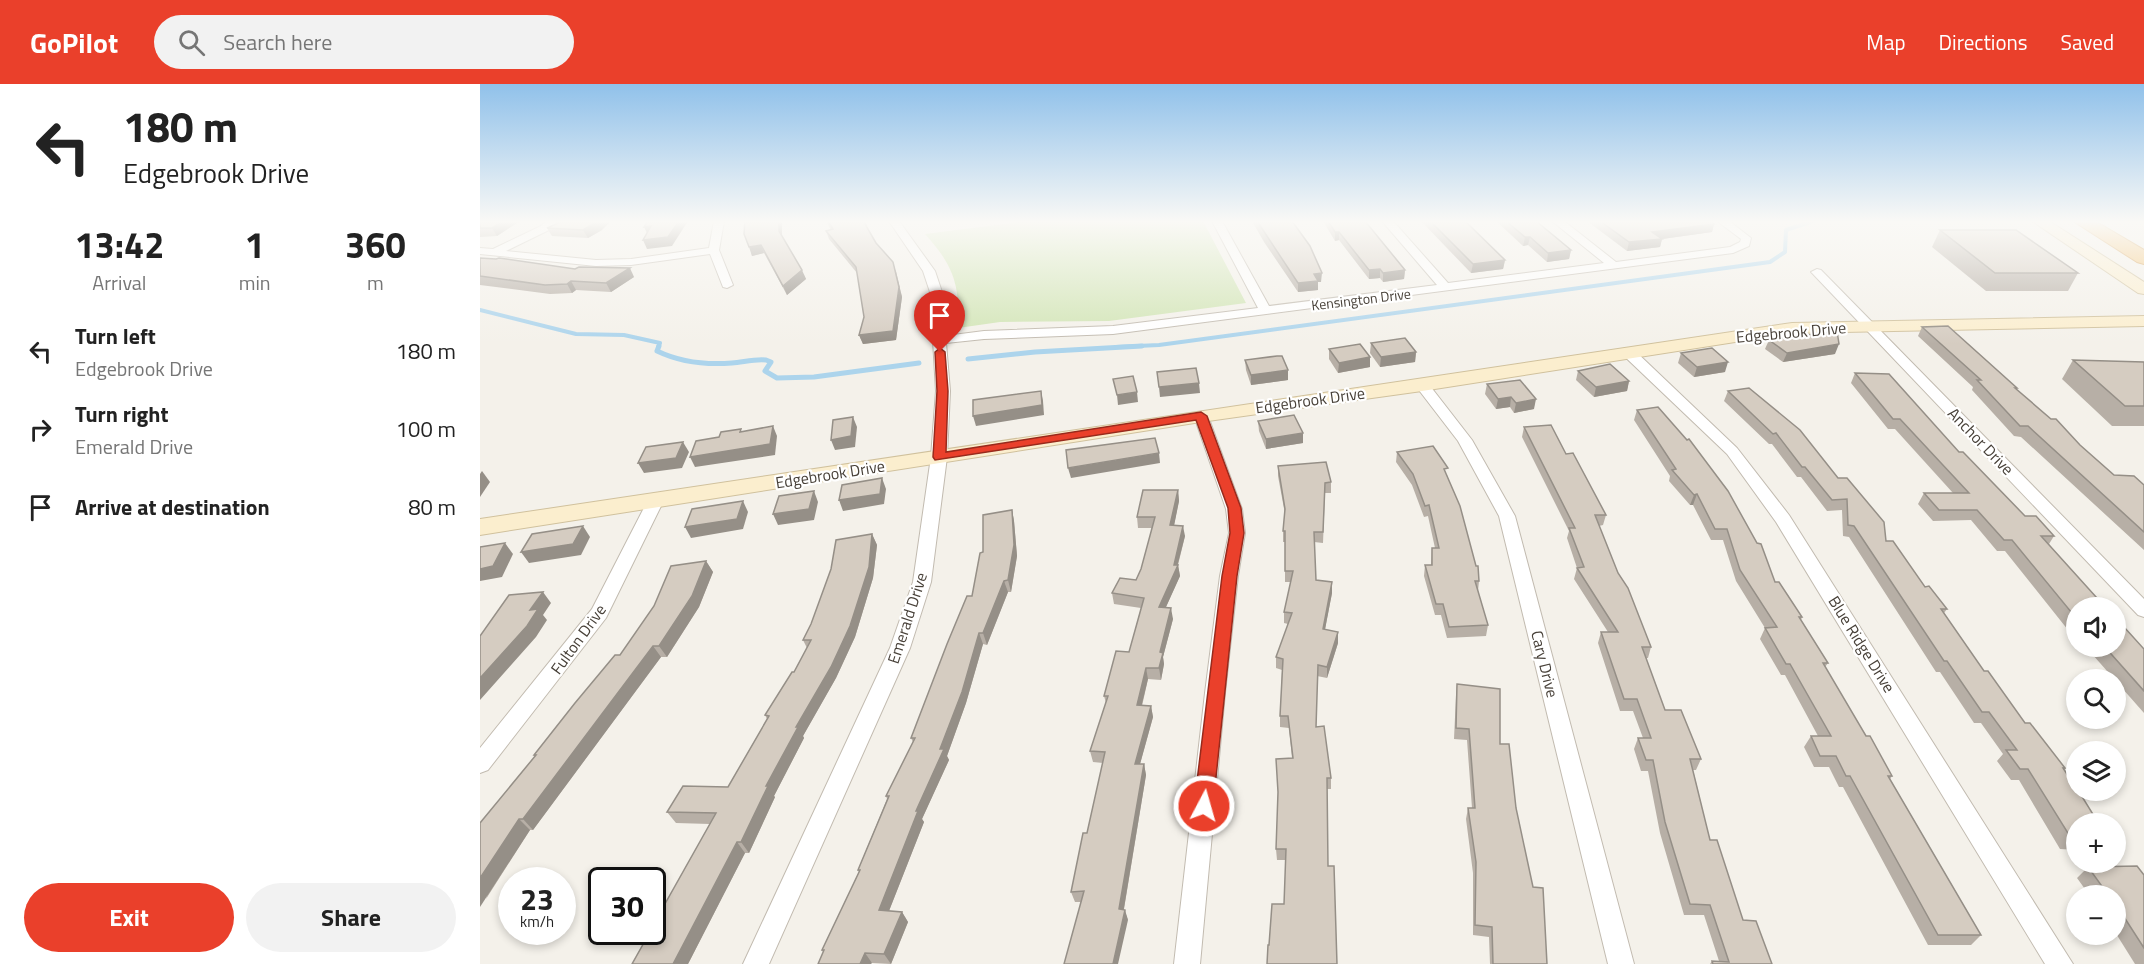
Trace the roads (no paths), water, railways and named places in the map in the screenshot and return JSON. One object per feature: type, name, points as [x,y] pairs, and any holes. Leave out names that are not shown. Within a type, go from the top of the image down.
[{"type":"street","points":[[588,262],[629,262]]},
{"type":"street","points":[[718,262],[727,285]]},
{"type":"street","name":"Emerald Drive","points":[[756,964],[900,648],[922,582],[939,457],[943,391],[939,340],[941,307],[929,271],[923,262]]},
{"type":"street","points":[[1239,262],[1265,310]]},
{"type":"street","points":[[1423,262],[1446,288]]},
{"type":"street","points":[[1609,262],[1613,265]]},
{"type":"street","name":"Kensington Drive","points":[[939,340],[984,335],[1113,330],[1636,262]]},
{"type":"street","points":[[2102,262],[2144,289]]},
{"type":"street","name":"Anchor Drive","points":[[1817,272],[2144,610]]},
{"type":"street","name":"Edgebrook Drive","points":[[480,527],[1792,328],[2144,321]]},
{"type":"street","name":"Blue Ridge Drive","points":[[1628,352],[1732,451],[1783,519],[2060,964]]},
{"type":"street","name":"Cary Drive","points":[[1422,385],[1465,440],[1507,516],[1621,964]]},
{"type":"street","points":[[1187,964],[1229,576],[1237,533],[1234,508],[1201,416]]},
{"type":"street","name":"Fulton Drive","points":[[480,764],[599,613],[656,500]]},
{"type":"waterway","points":[[1116,347],[1159,345],[1770,262]]},
{"type":"waterway","points":[[480,310],[576,334],[624,335],[660,343],[658,347]]},
{"type":"waterway","points":[[659,346],[657,351],[694,362],[723,364],[766,360],[771,362],[765,371],[777,378],[814,377],[919,363]]},
{"type":"waterway","points":[[968,359],[1035,352],[1142,346]]}]
